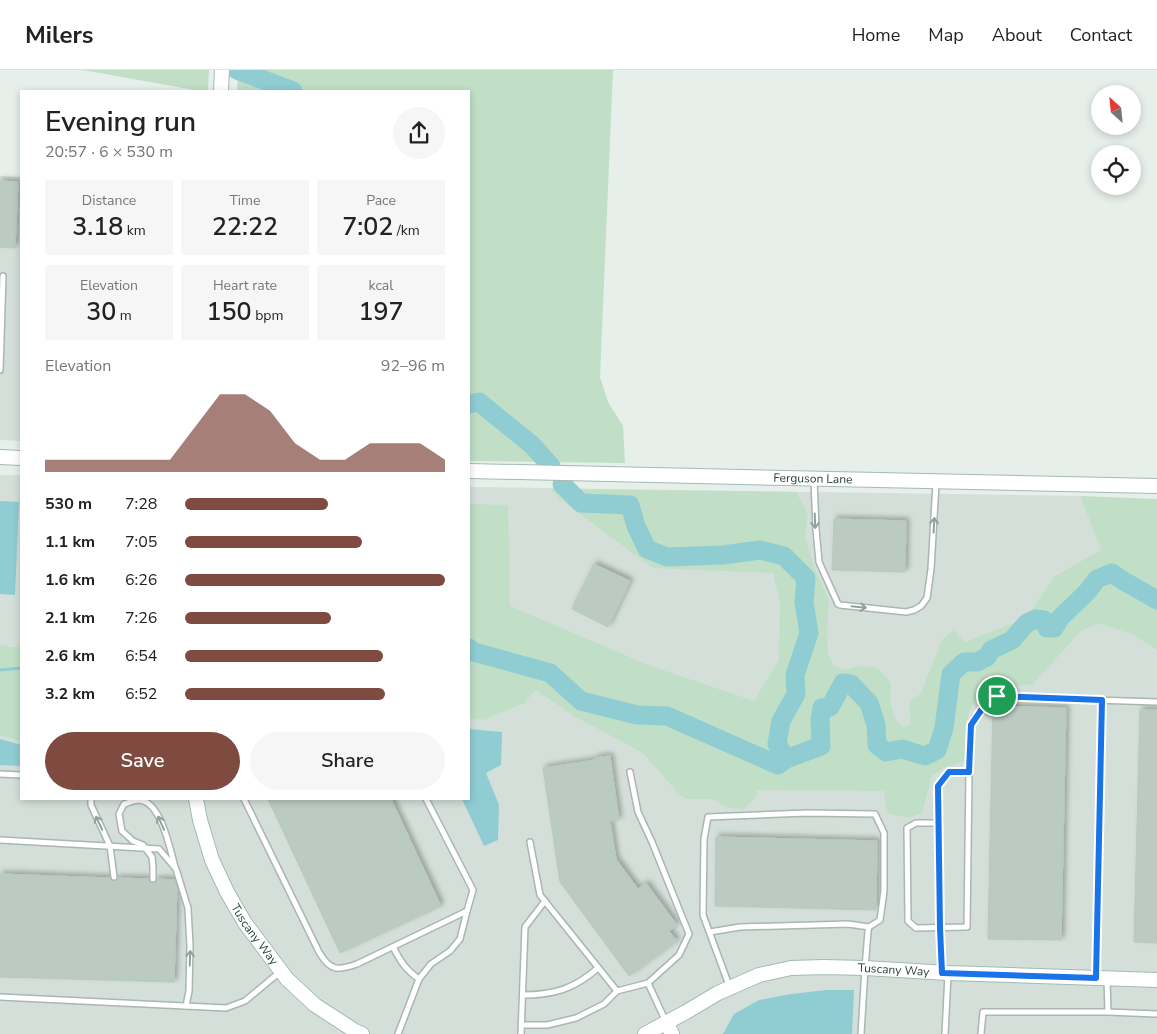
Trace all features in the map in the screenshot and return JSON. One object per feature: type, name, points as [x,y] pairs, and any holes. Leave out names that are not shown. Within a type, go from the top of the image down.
[{"type":"street","points":[[221,90],[222,70]]},
{"type":"street","points":[[0,457],[20,458]]},
{"type":"street","name":"Ferguson Lane","points":[[470,471],[1157,486]]},
{"type":"street","name":"Tuscany Way","points":[[196,800],[212,860],[244,923],[287,979],[315,1005],[357,1033]]},
{"type":"street","name":"Tuscany Way","points":[[645,1034],[669,1028],[718,993],[759,975],[791,968],[865,968],[945,973],[1157,980]]},
{"type":"lane","points":[[0,370],[3,276]]},
{"type":"lane","points":[[814,479],[819,562],[838,604],[906,612],[921,606],[927,598],[931,569],[936,481]]},
{"type":"lane","points":[[938,823],[916,823],[907,828],[908,921],[916,928],[967,927],[971,725],[986,703],[997,696],[1157,702]]},
{"type":"lane","points":[[1102,700],[1101,978],[1108,1012]]},
{"type":"lane","points":[[522,1025],[547,1025],[576,1018],[604,1004],[617,990],[648,983],[679,955],[689,934],[638,812],[630,772]]},
{"type":"lane","points":[[945,1034],[945,973],[940,928],[938,786],[949,772],[969,772]]},
{"type":"lane","points":[[0,774],[20,775]]},
{"type":"lane","points":[[90,800],[110,846],[114,877]]},
{"type":"lane","points":[[134,800],[124,804],[118,814],[122,831],[133,841],[144,845],[152,857],[154,867],[153,879]]},
{"type":"lane","points":[[142,800],[146,801],[154,810],[162,824],[188,908],[190,946],[189,990],[186,1006]]},
{"type":"lane","points":[[244,800],[319,952],[325,962],[333,968],[344,968],[356,964],[467,911]]},
{"type":"lane","points":[[398,1034],[419,979],[431,964],[450,952],[460,939],[473,890],[427,800]]},
{"type":"lane","points":[[710,932],[750,926],[848,924],[869,927],[880,920],[884,890],[884,833],[875,814],[807,813],[708,817],[704,839],[703,915],[730,988]]},
{"type":"lane","points":[[0,840],[159,849],[176,869]]},
{"type":"lane","points":[[530,842],[540,895],[617,990]]},
{"type":"lane","points":[[521,1034],[525,927],[545,901]]},
{"type":"lane","points":[[861,1034],[869,927]]},
{"type":"lane","points":[[393,947],[401,963],[419,979]]},
{"type":"lane","points":[[523,996],[542,995],[563,990],[587,977],[598,968]]},
{"type":"lane","points":[[0,996],[226,1008],[245,1001],[281,971]]},
{"type":"lane","points":[[648,983],[669,1028]]},
{"type":"lane","points":[[981,1034],[983,1012],[1157,1014]]},
{"type":"shaded area","points":[[0,176],[20,177],[20,441],[0,440]]},
{"type":"shaded area","points":[[0,475],[20,475],[20,800],[470,800],[470,487],[1080,496],[1130,621],[1157,647],[1157,1034],[0,1034]]},
{"type":"green space","points":[[83,70],[209,70],[208,90],[194,90]]},
{"type":"green space","points":[[238,70],[613,70],[600,377],[608,402],[623,426],[625,463],[470,461],[470,90],[237,90]]},
{"type":"green space","points":[[551,489],[796,492],[808,514],[805,536],[814,567],[829,600],[828,654],[834,666],[844,670],[858,666],[867,666],[876,668],[881,672],[891,683],[891,706],[896,720],[903,727],[911,724],[909,703],[921,693],[942,640],[953,630],[965,642],[1026,618],[1055,576],[1101,550],[1080,496],[1157,499],[1157,650],[1134,635],[1098,623],[1081,631],[1033,684],[989,690],[971,707],[967,719],[964,761],[944,768],[932,775],[922,813],[908,818],[887,813],[884,791],[757,790],[756,798],[743,809],[727,808],[713,799],[686,799],[678,793],[643,753],[574,716],[536,690],[524,703],[484,720],[470,718],[470,504],[508,505],[510,606],[651,666],[754,701],[779,660],[780,602],[773,573],[653,568],[561,500]]},
{"type":"green space","points":[[0,645],[20,647],[20,741],[0,735]]},
{"type":"water","points":[[0,501],[19,502],[15,595],[0,594]]},
{"type":"water","points":[[470,729],[502,732],[501,765],[486,773],[499,805],[498,840],[484,846],[462,800],[470,800]]},
{"type":"water","points":[[0,739],[20,744],[20,766],[0,765]]},
{"type":"water","points":[[826,990],[854,990],[852,1034],[723,1034],[734,1014],[759,1000]]},
{"type":"building","points":[[0,181],[18,182],[15,248],[0,247]]},
{"type":"building","points":[[834,519],[906,521],[905,572],[832,570]]},
{"type":"building","points":[[594,564],[630,581],[608,627],[572,609]]},
{"type":"building","points":[[993,706],[1066,708],[1061,940],[988,939]]},
{"type":"building","points":[[1140,710],[1157,710],[1157,943],[1134,942]]},
{"type":"building","points":[[610,756],[619,820],[610,821],[616,859],[638,889],[646,883],[677,925],[669,931],[677,941],[629,976],[560,882],[543,768]]},
{"type":"building","points":[[268,800],[391,800],[441,906],[340,953]]},
{"type":"building","points":[[716,837],[877,841],[876,910],[715,906]]},
{"type":"building","points":[[0,874],[110,878],[114,881],[118,878],[149,879],[153,883],[157,879],[175,880],[177,887],[174,982],[0,977]]},
{"type":"waterway","points":[[237,70],[290,90]]},
{"type":"waterway","points":[[470,404],[479,402],[532,445],[551,466]]},
{"type":"waterway","points":[[562,484],[581,503],[630,505],[636,526],[647,549],[667,557],[723,555],[760,550],[784,556],[806,578],[804,602],[809,633],[795,675],[796,694],[781,721],[777,744],[786,759]]},
{"type":"waterway","points":[[470,649],[474,652],[550,673],[581,701],[637,715],[667,716],[778,765],[786,759],[821,746],[820,719],[822,708],[830,707],[843,683],[851,684],[869,703],[876,725],[877,745],[886,752],[902,749],[925,756],[937,750],[944,728],[951,674],[964,662],[977,662],[987,657],[991,650],[1012,640],[1027,623],[1036,619],[1044,620],[1047,628],[1054,628],[1060,618],[1087,592],[1097,579],[1112,573],[1157,600]]},
{"type":"waterway","points":[[0,670],[20,668]]},
{"type":"route","points":[[997,696],[1102,700],[1096,978],[942,973],[938,786],[949,772],[969,772],[971,725],[986,703],[997,696]]}]
